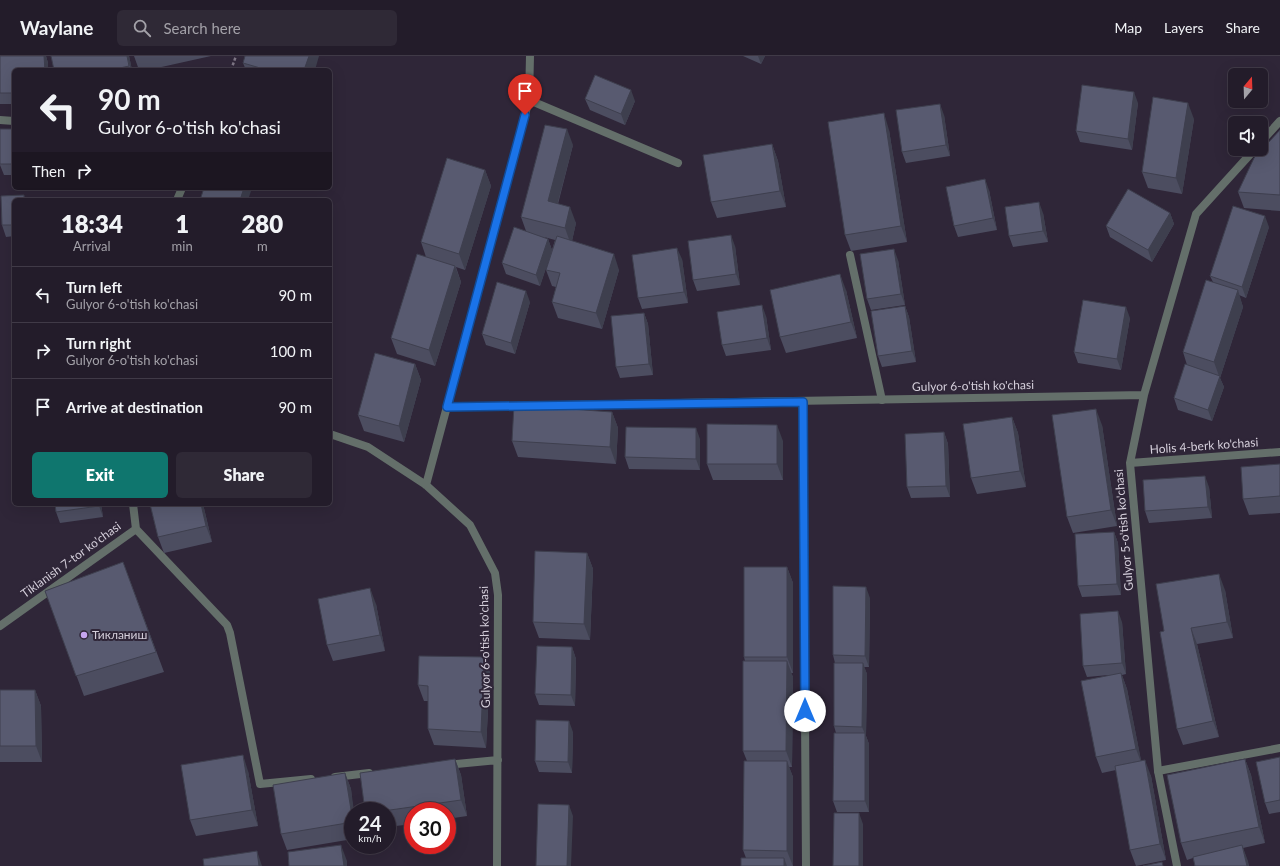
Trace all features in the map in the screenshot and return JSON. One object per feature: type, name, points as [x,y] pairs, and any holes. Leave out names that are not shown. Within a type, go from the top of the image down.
[{"type":"street","points":[[426,485],[529,100],[530,56]]},
{"type":"street","points":[[529,100],[678,163]]},
{"type":"street","points":[[0,120],[12,121]]},
{"type":"street","points":[[1268,134],[1280,121]]},
{"type":"street","name":"Gulyor 5-o'tish ko'chasi","points":[[1177,866],[1158,771],[1130,463],[1144,395],[1196,214],[1249,156]]},
{"type":"street","points":[[850,255],[882,400]]},
{"type":"street","name":"Gulyor 6-o'tish ko'chasi","points":[[447,407],[1144,395]]},
{"type":"street","points":[[803,402],[806,866]]},
{"type":"street","name":"Gulyor 6-o'tish ko'chasi","points":[[332,435],[368,447],[426,485],[470,525],[495,573],[498,595],[497,866]]},
{"type":"street","name":"Holis 4-berk ko'chasi","points":[[1130,463],[1280,452]]},
{"type":"street","name":"Tiklanish 7-tor ko'chasi","points":[[0,626],[136,529],[133,506]]},
{"type":"street","points":[[136,529],[226,625],[230,633],[260,784],[379,772]]},
{"type":"street","points":[[1158,771],[1280,748]]},
{"type":"street","points":[[434,766],[498,760]]},
{"type":"path","points":[[232,68],[236,56]]},
{"type":"building","points":[[0,56],[44,56],[45,68],[12,68],[12,93],[0,93]]},
{"type":"building","points":[[51,56],[127,56],[129,66],[120,68],[54,68]]},
{"type":"building","points":[[245,56],[309,56],[305,68],[260,68],[243,63]]},
{"type":"building","points":[[595,75],[631,90],[621,114],[585,99]]},
{"type":"building","points":[[1082,85],[1134,92],[1128,139],[1076,131]]},
{"type":"building","points":[[1153,97],[1188,103],[1176,178],[1142,172]]},
{"type":"building","points":[[940,104],[946,145],[902,152],[896,110]]},
{"type":"building","points":[[884,113],[901,226],[845,235],[828,122]]},
{"type":"building","points":[[545,125],[567,129],[548,201],[570,207],[565,228],[521,217]]},
{"type":"building","points":[[0,129],[12,129],[12,164],[0,164]]},
{"type":"building","points":[[1280,130],[1280,195],[1238,192],[1254,158],[1256,156],[1268,156],[1268,143]]},
{"type":"building","points":[[772,144],[780,191],[711,202],[703,155]]},
{"type":"building","points":[[447,158],[485,170],[459,254],[421,242]]},
{"type":"building","points":[[985,179],[993,218],[954,226],[946,187]]},
{"type":"building","points":[[1128,189],[1170,213],[1148,250],[1106,226]]},
{"type":"building","points":[[203,190],[243,190],[241,198],[201,198]]},
{"type":"building","points":[[24,195],[24,198],[12,198],[12,225],[2,225],[1,196]]},
{"type":"building","points":[[1039,202],[1043,231],[1009,236],[1005,207]]},
{"type":"building","points":[[1233,206],[1265,216],[1242,287],[1210,276]]},
{"type":"building","points":[[514,227],[548,239],[536,275],[502,263]]},
{"type":"building","points":[[731,235],[736,274],[693,280],[688,241]]},
{"type":"building","points":[[557,236],[614,254],[596,313],[552,302],[560,273],[546,270]]},
{"type":"building","points":[[677,248],[684,292],[638,298],[632,255]]},
{"type":"building","points":[[894,249],[901,294],[867,299],[860,254]]},
{"type":"building","points":[[417,254],[455,266],[429,350],[391,338]]},
{"type":"building","points":[[840,274],[851,322],[780,337],[770,290]]},
{"type":"building","points":[[1206,280],[1238,290],[1214,362],[1183,352]]},
{"type":"building","points":[[497,282],[526,291],[511,343],[482,334]]},
{"type":"building","points":[[1083,300],[1126,307],[1117,359],[1074,352]]},
{"type":"building","points":[[762,305],[767,338],[722,345],[717,312]]},
{"type":"building","points":[[905,306],[912,351],[878,356],[871,311]]},
{"type":"building","points":[[644,313],[649,364],[616,367],[611,316]]},
{"type":"building","points":[[375,353],[415,364],[399,426],[358,415]]},
{"type":"building","points":[[1185,364],[1220,376],[1208,410],[1174,398]]},
{"type":"building","points":[[514,405],[612,412],[610,447],[512,441]]},
{"type":"building","points":[[1096,409],[1111,510],[1067,517],[1052,415]]},
{"type":"building","points":[[1012,417],[1020,471],[971,478],[963,424]]},
{"type":"building","points":[[707,424],[777,425],[777,464],[707,464]]},
{"type":"building","points":[[626,427],[696,428],[696,459],[625,457]]},
{"type":"building","points":[[944,432],[946,486],[907,487],[905,434]]},
{"type":"building","points":[[1280,464],[1280,496],[1243,499],[1241,467]]},
{"type":"building","points":[[1205,476],[1208,507],[1145,511],[1143,480]]},
{"type":"building","points":[[55,506],[99,506],[56,512]]},
{"type":"building","points":[[150,506],[201,506],[206,526],[158,537]]},
{"type":"building","points":[[1114,532],[1117,584],[1078,586],[1075,534]]},
{"type":"building","points":[[535,551],[587,553],[584,624],[533,622]]},
{"type":"building","points":[[123,562],[156,652],[76,676],[45,591]]},
{"type":"building","points":[[744,567],[787,567],[787,657],[744,657]]},
{"type":"building","points":[[1219,574],[1227,622],[1191,628],[1213,721],[1177,729],[1160,632],[1164,631],[1156,584]]},
{"type":"building","points":[[833,586],[866,587],[865,656],[833,655]]},
{"type":"building","points":[[370,588],[380,635],[327,645],[318,599]]},
{"type":"building","points":[[1118,611],[1122,663],[1083,666],[1080,614]]},
{"type":"building","points":[[537,646],[572,647],[571,695],[535,694]]},
{"type":"building","points":[[419,656],[484,657],[481,732],[428,729],[428,686],[418,685]]},
{"type":"building","points":[[743,661],[787,661],[786,751],[743,751]]},
{"type":"building","points":[[834,663],[863,663],[862,727],[834,726]]},
{"type":"building","points":[[1121,673],[1136,749],[1096,757],[1081,681]]},
{"type":"building","points":[[0,690],[35,690],[36,746],[0,746]]},
{"type":"building","points":[[536,720],[569,721],[568,762],[535,761]]},
{"type":"building","points":[[834,733],[865,733],[865,801],[833,801]]},
{"type":"building","points":[[243,755],[252,810],[190,820],[181,765]]},
{"type":"building","points":[[1280,757],[1280,800],[1265,803],[1256,762]]},
{"type":"building","points":[[455,759],[461,800],[447,802],[404,802],[404,808],[396,809],[396,802],[364,802],[360,773]]},
{"type":"building","points":[[1245,759],[1259,827],[1181,843],[1167,775]]},
{"type":"building","points":[[1145,760],[1160,844],[1130,850],[1115,766]]},
{"type":"building","points":[[744,761],[787,761],[787,851],[743,850]]},
{"type":"building","points":[[345,773],[350,802],[344,802],[344,824],[281,834],[273,785]]},
{"type":"building","points":[[538,804],[569,805],[567,866],[536,866]]},
{"type":"building","points":[[834,813],[859,813],[859,866],[833,866]]},
{"type":"building","points":[[341,845],[344,866],[289,866],[288,852]]},
{"type":"building","points":[[1242,845],[1247,866],[1195,866],[1193,857]]},
{"type":"building","points":[[257,851],[259,866],[204,866],[203,859]]},
{"type":"building","points":[[741,858],[784,858],[784,866],[741,866]]},
{"type":"building","points":[[1162,862],[1163,866],[1143,866]]},
{"type":"place","name":"Тикланиш","points":[[84,635]]},
{"type":"route","points":[[525,115],[447,407],[803,402],[805,711]]}]
